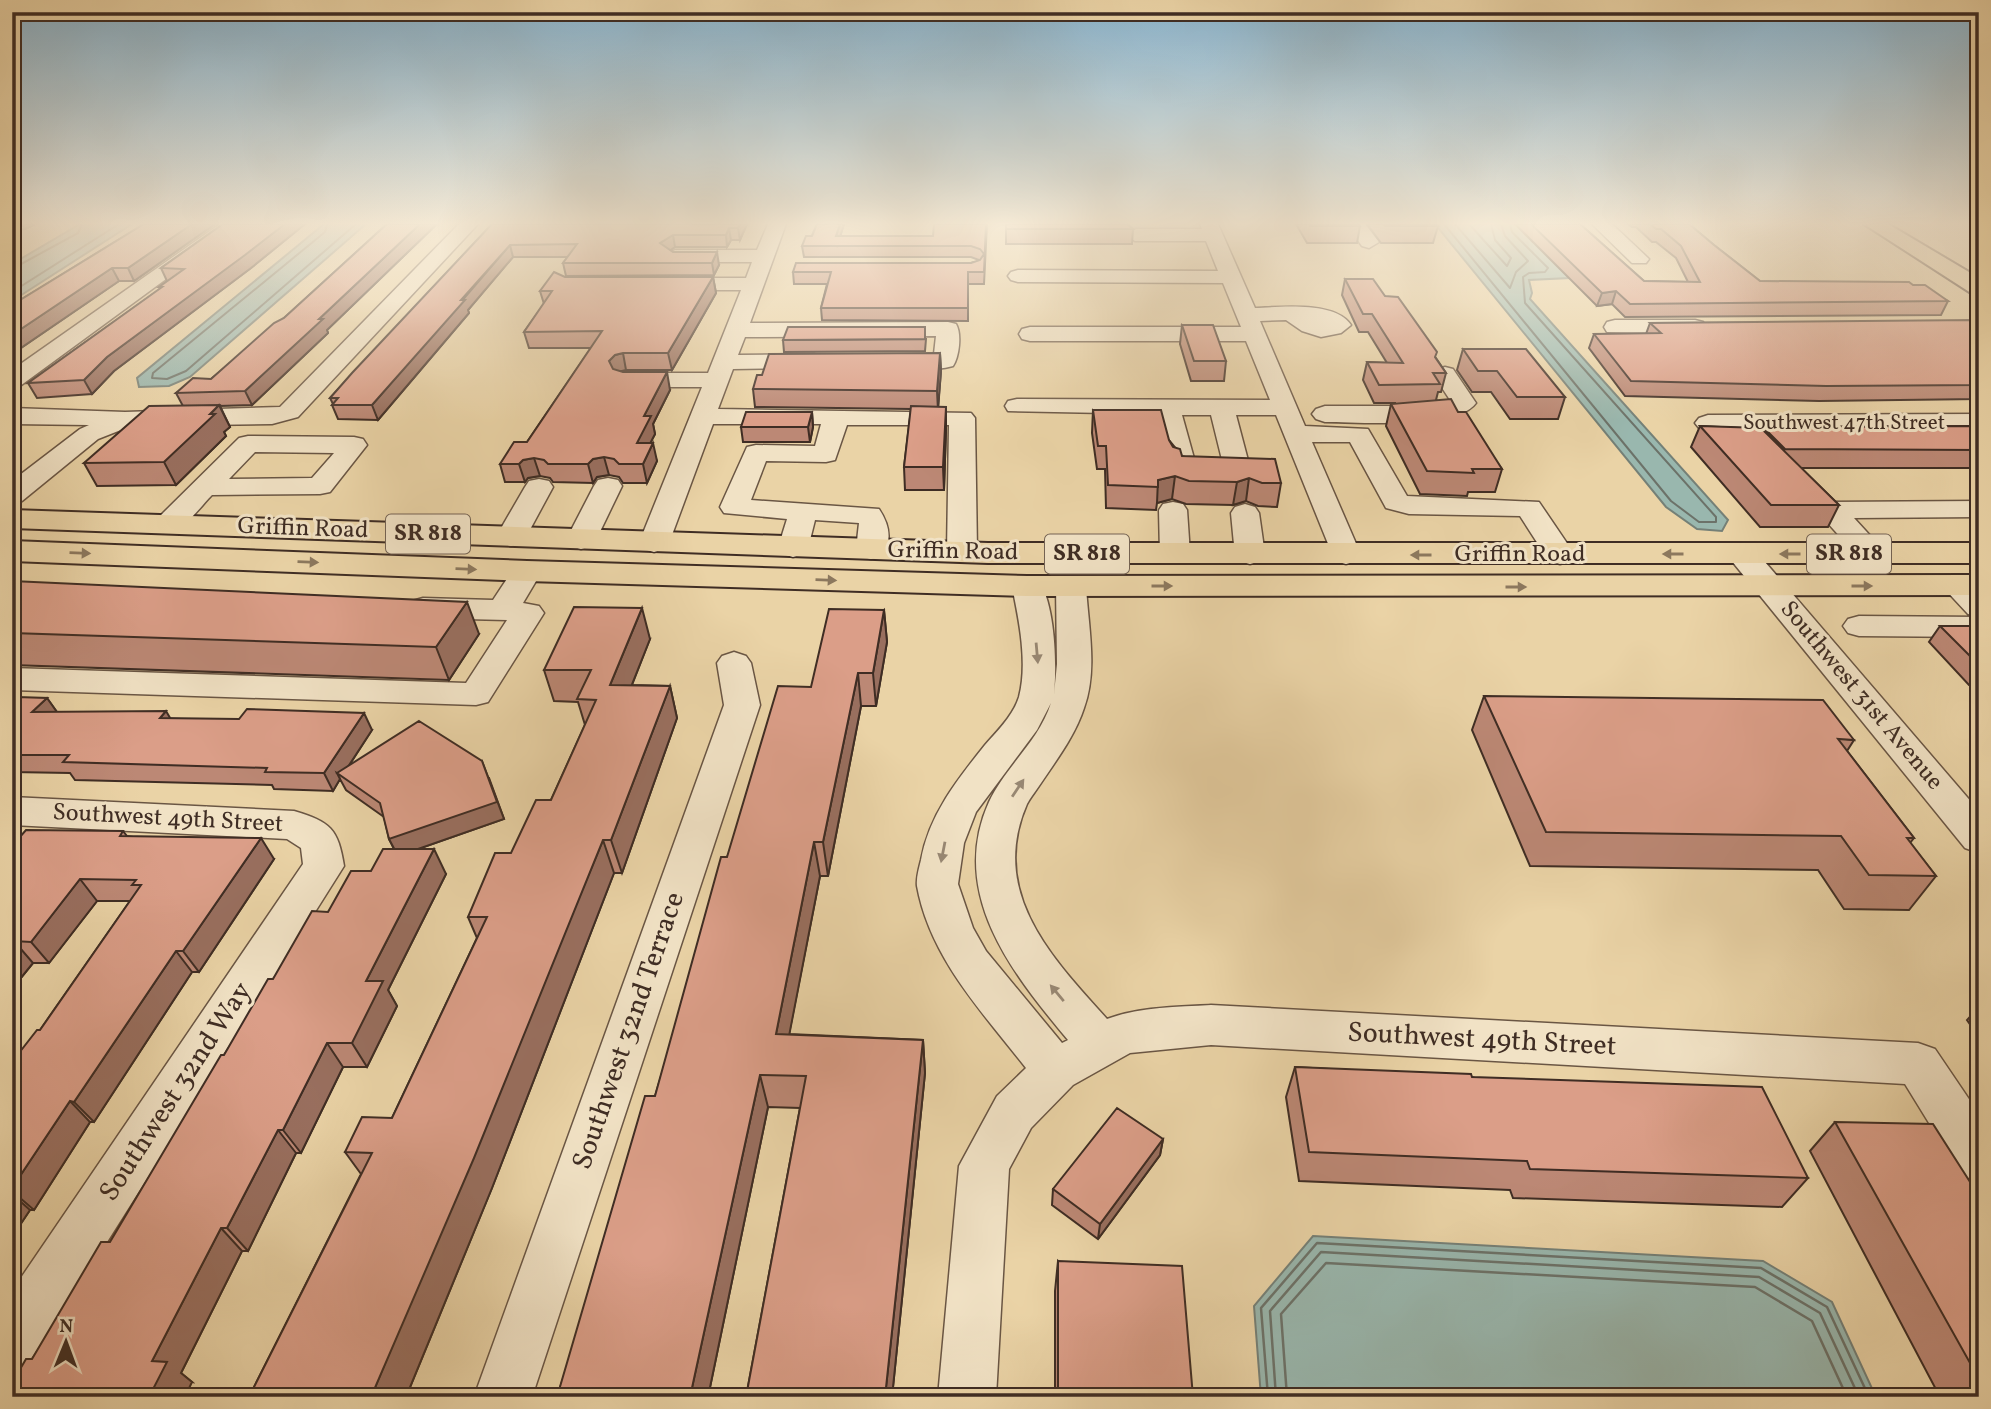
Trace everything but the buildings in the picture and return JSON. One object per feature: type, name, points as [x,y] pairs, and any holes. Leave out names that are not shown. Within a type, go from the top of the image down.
[{"type":"main road","name":"Griffin Road","points":[[13,521],[962,552],[1250,555],[1979,553]]},
{"type":"main road","name":"Griffin Road","points":[[13,521],[527,571],[1027,586],[1770,586],[1971,593]]},
{"type":"main road","points":[[527,571],[609,561],[630,556],[654,543]]},
{"type":"main road","points":[[664,575],[680,563],[700,557],[783,548]]},
{"type":"main road","points":[[1216,587],[1308,575],[1346,555]]},
{"type":"street","points":[[12,381],[140,290]]},
{"type":"street","points":[[12,416],[127,419],[272,416],[289,412],[406,290]]},
{"type":"street","points":[[654,543],[751,290]]},
{"type":"street","points":[[1101,290],[1102,297]]},
{"type":"street","points":[[1236,290],[1346,555]]},
{"type":"street","points":[[1030,334],[1250,325],[1293,315]]},
{"type":"street","points":[[1615,327],[1710,327]]},
{"type":"street","points":[[736,330],[948,329],[945,361],[876,361]]},
{"type":"street","points":[[627,380],[835,361]]},
{"type":"street","points":[[1289,419],[1438,414],[1464,403],[1445,374]]},
{"type":"street","points":[[1017,406],[1222,408],[1359,434],[1396,502],[1409,506],[1529,508],[1560,555]]},
{"type":"street","points":[[1168,408],[1182,462]]},
{"type":"street","points":[[1222,408],[1237,468]]},
{"type":"street","points":[[703,416],[962,418],[962,552]]},
{"type":"street","points":[[836,417],[826,454],[756,453],[734,507],[869,514],[875,526],[871,550]]},
{"type":"street","points":[[13,521],[41,472],[89,435],[127,419]]},
{"type":"street","points":[[13,521],[124,434],[127,419]]},
{"type":"street","name":"Southwest 47th Street","points":[[1708,424],[1979,422]]},
{"type":"street","points":[[12,437],[58,438],[13,471]]},
{"type":"street","points":[[13,471],[74,473]]},
{"type":"street","points":[[581,540],[608,486]]},
{"type":"street","points":[[167,524],[205,487]]},
{"type":"street","points":[[511,537],[539,487]]},
{"type":"street","points":[[1872,554],[1830,510],[1979,509]]},
{"type":"street","points":[[1173,510],[1175,554]]},
{"type":"street","points":[[783,548],[803,511]]},
{"type":"street","points":[[1245,513],[1250,555]]},
{"type":"street","name":"Southwest 31st Avenue","points":[[1742,554],[1979,838]]},
{"type":"street","points":[[503,610],[527,571]]},
{"type":"street","points":[[1027,586],[1034,617],[1039,671],[1036,698],[1024,722],[968,791],[944,844],[937,884],[953,930],[970,964],[1056,1070]]},
{"type":"street","points":[[1071,586],[1073,669],[1068,706],[1051,739],[1009,802],[998,842],[995,869],[1003,915],[1026,957],[1101,1045]]},
{"type":"street","points":[[12,678],[167,686],[476,694],[528,613],[399,608]]},
{"type":"street","points":[[1859,626],[1979,627]]},
{"type":"street","name":"Southwest 32nd Terrace","points":[[503,1397],[742,705],[734,663]]},
{"type":"street","points":[[12,850],[30,812]]},
{"type":"street","name":"Southwest 49th Street","points":[[30,812],[294,825],[320,840]]},
{"type":"street","name":"Southwest 32nd Way","points":[[12,1341],[324,866],[320,840]]},
{"type":"street","name":"Southwest 49th Street","points":[[967,1397],[984,1167],[1014,1112],[1056,1070],[1122,1034],[1211,1025],[1918,1064],[1979,1158]]},
{"type":"water","points":[[12,290],[30,290],[12,301]]},
{"type":"water","points":[[244,290],[290,290],[190,377],[169,386],[139,387],[137,378]]},
{"type":"water","points":[[1489,290],[1531,290],[1530,299],[1728,520],[1722,531],[1697,529],[1666,507]]},
{"type":"water","points":[[1313,1236],[1763,1261],[1832,1302],[1876,1397],[1261,1397],[1254,1306]]}]
